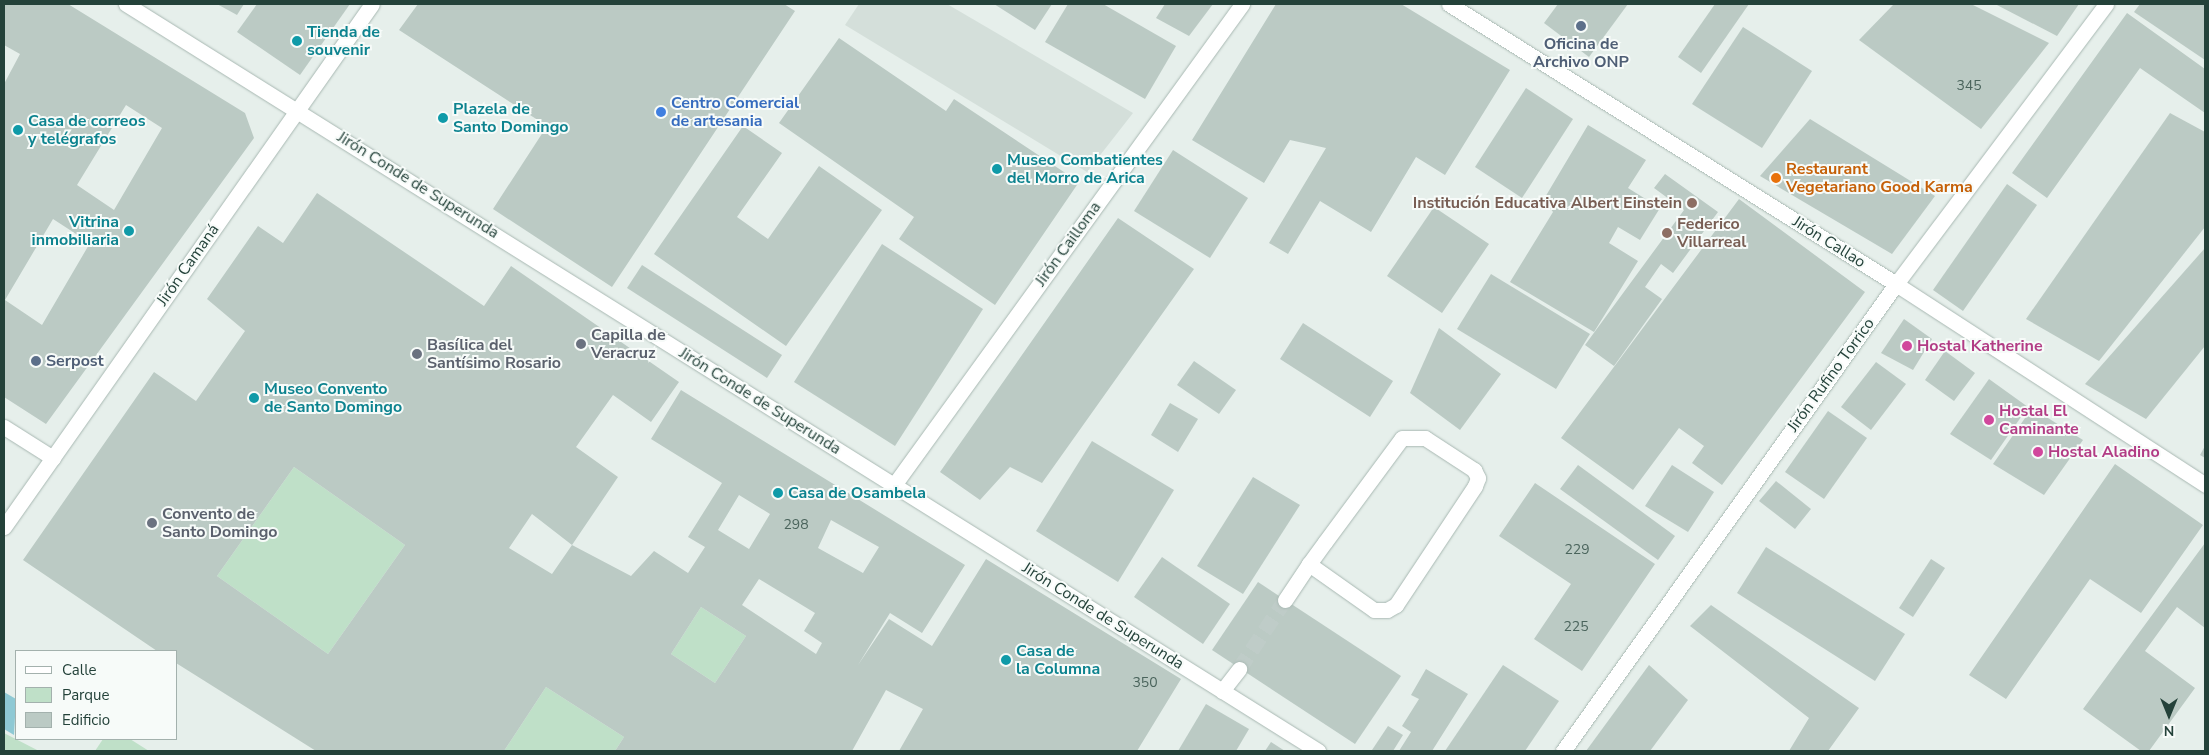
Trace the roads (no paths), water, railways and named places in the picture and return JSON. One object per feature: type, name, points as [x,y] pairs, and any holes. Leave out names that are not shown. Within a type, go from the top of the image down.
[{"type":"street","name":"Jirón Conde de Superunda","points":[[126,4],[1318,751]]},
{"type":"street","name":"Jirón Camaná","points":[[4,527],[372,4]]},
{"type":"street","name":"Jirón Cailloma","points":[[894,485],[1242,4]]},
{"type":"street","name":"Jirón Callao","points":[[1449,4],[1896,284],[2205,485]]},
{"type":"street","name":"Jirón Rufino Torrico","points":[[1563,751],[1896,284],[2106,4]]},
{"type":"street","points":[[4,426],[53,458]]},
{"type":"street","points":[[1285,600],[1309,564],[1402,438],[1425,438],[1474,470],[1478,478],[1475,486],[1396,605],[1387,610],[1374,610],[1309,564]]},
{"type":"street","points":[[1222,691],[1238,668]]},
{"type":"water","points":[[4,692],[15,698],[14,735],[4,729]]},
{"type":"tunnel","points":[[1239,669],[1285,600]]},
{"type":"place","name":"Oficina de Archivo ONP","points":[[1581,26]]},
{"type":"place","name":"Tienda de souvenir","points":[[297,41]]},
{"type":"place","name":"Centro Comercial de artesania","points":[[661,112]]},
{"type":"place","name":"Plazela de Santo Domingo","points":[[443,118]]},
{"type":"place","name":"Casa de correos y telégrafos","points":[[18,130]]},
{"type":"place","name":"Museo Combatientes del Morro de Arica","points":[[997,169]]},
{"type":"place","name":"Restaurant Vegetariano Good Karma","points":[[1776,178]]},
{"type":"place","name":"Institución Educativa Albert Einstein","points":[[1692,203]]},
{"type":"place","name":"Vitrina inmobiliaria","points":[[129,231]]},
{"type":"place","name":"Federico Villarreal","points":[[1667,233]]},
{"type":"place","name":"Capilla de Veracruz","points":[[581,344]]},
{"type":"place","name":"Hostal Katherine","points":[[1907,346]]},
{"type":"place","name":"Basílica del Santísimo Rosario","points":[[417,354]]},
{"type":"place","name":"Serpost","points":[[36,361]]},
{"type":"place","name":"Museo Convento de Santo Domingo","points":[[254,398]]},
{"type":"place","name":"Hostal El Caminante","points":[[1989,420]]},
{"type":"place","name":"Hostal Aladino","points":[[2038,452]]},
{"type":"place","name":"Casa de Osambela","points":[[778,493]]},
{"type":"place","name":"Convento de Santo Domingo","points":[[152,523]]},
{"type":"place","name":"Casa de la Columna","points":[[1006,660]]}]
